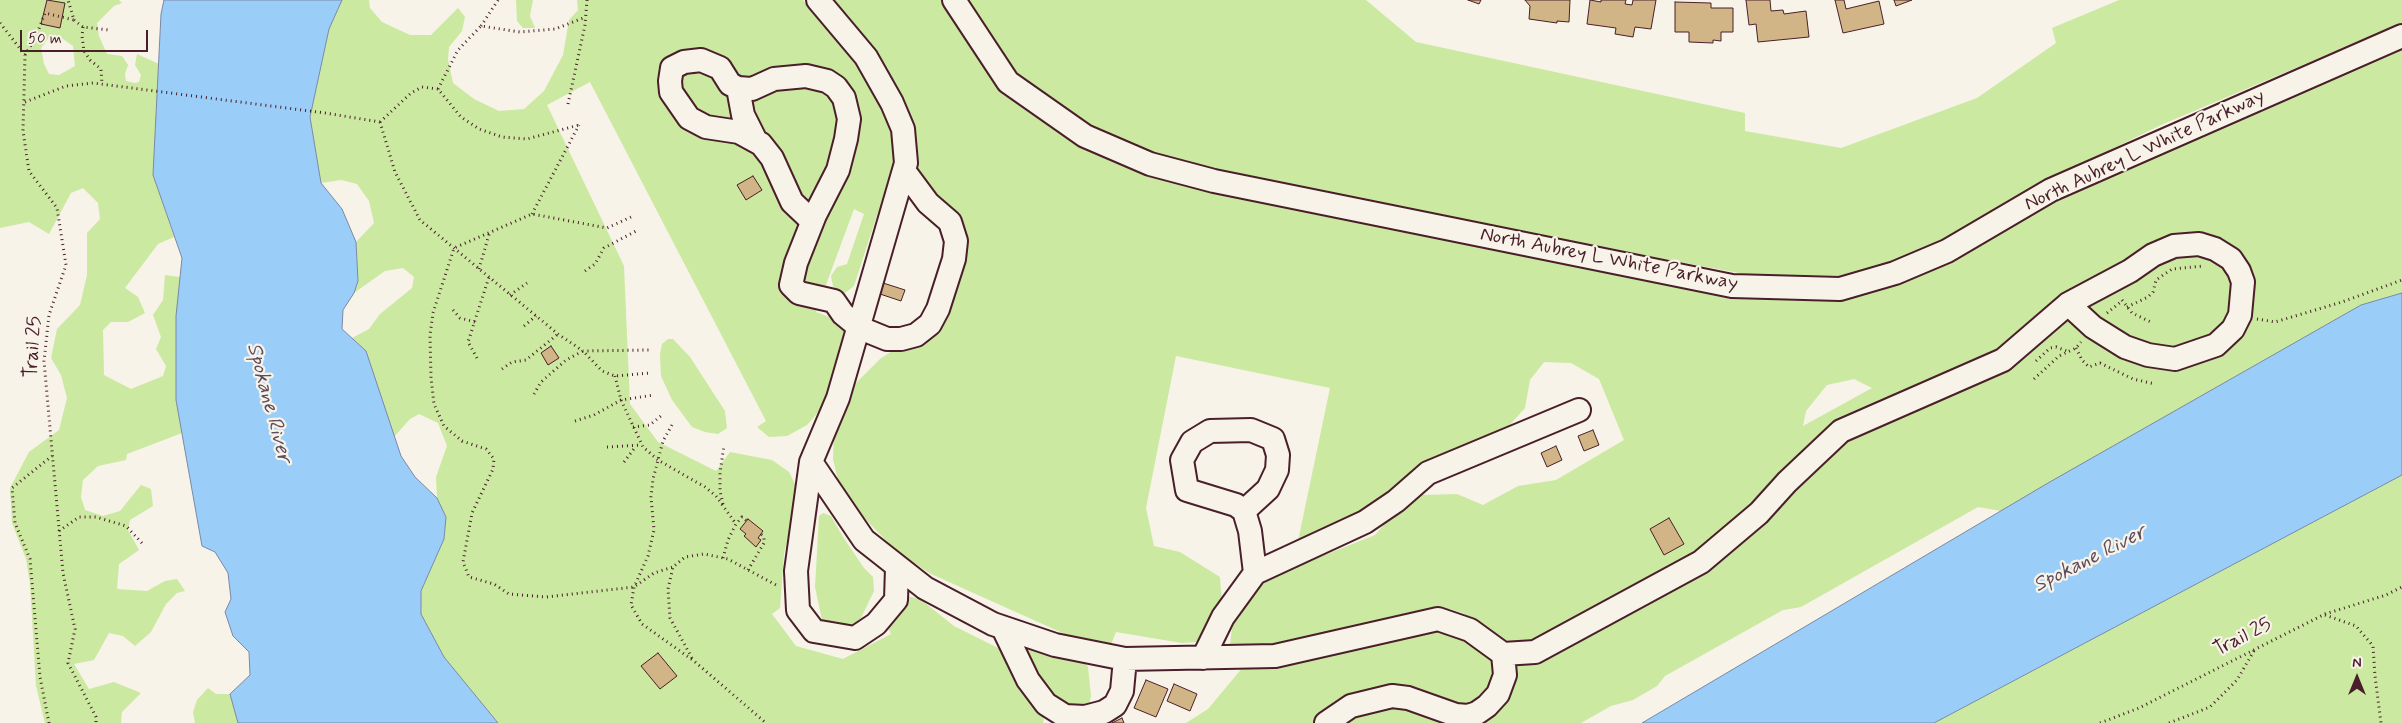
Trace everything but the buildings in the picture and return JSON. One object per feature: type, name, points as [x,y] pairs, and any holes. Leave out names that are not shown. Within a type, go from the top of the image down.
[{"type":"street","points":[[818,0],[866,57],[892,103],[903,129],[907,170],[872,278],[860,328],[838,398],[810,462],[796,572],[798,610],[814,631],[854,638],[876,624],[896,600],[897,567]]},
{"type":"street","name":"North Aubrey L White Parkway","points":[[954,0],[1008,82],[1085,136],[1150,164],[1214,181],[1732,286],[1840,289],[1895,273],[1947,251],[2051,190],[2402,36]]},
{"type":"street","points":[[812,221],[792,202],[772,158],[761,144],[755,139],[739,132],[706,127],[689,118],[671,92],[672,68],[684,62],[701,60],[720,68],[730,84],[738,88],[752,89],[774,79],[806,76],[827,81],[836,87],[844,98],[849,119],[844,149],[838,170],[812,221],[796,263],[791,284],[799,292],[834,301],[843,314],[860,328],[887,339],[901,339],[916,335],[930,324],[938,309],[954,260],[956,241],[950,222],[928,203],[907,170]]},
{"type":"street","points":[[738,88],[742,116],[755,139]]},
{"type":"street","points":[[810,462],[864,540],[924,588],[1003,628],[1055,645],[1125,659],[1275,656],[1438,619],[1470,630],[1503,654],[1535,652],[1701,562],[1759,513],[1787,482],[1841,431],[2004,360],[2068,304],[2130,271],[2153,255],[2174,246],[2199,244],[2215,249],[2223,254],[2235,265],[2242,282],[2240,315],[2233,329],[2216,345],[2176,359],[2148,355],[2124,347],[2093,327],[2068,304]]},
{"type":"street","points":[[1203,658],[1223,617],[1255,573],[1365,522],[1396,501],[1428,473],[1579,410]]},
{"type":"street","points":[[1244,511],[1250,530],[1255,573]]},
{"type":"street","points":[[1003,628],[1028,680],[1046,704],[1065,716],[1085,717],[1104,712],[1115,705],[1122,691],[1125,659]]},
{"type":"street","points":[[1326,723],[1351,706],[1368,700],[1392,696],[1408,698],[1456,715],[1468,716],[1477,713],[1487,706],[1498,694],[1506,674],[1503,654]]},
{"type":"path","points":[[68,0],[74,20]]},
{"type":"path","points":[[438,89],[458,50],[481,26],[498,0]]},
{"type":"path","points":[[568,104],[586,17],[587,0]]},
{"type":"path","points":[[0,23],[25,55],[35,40],[45,13],[74,20],[83,27],[109,30]]},
{"type":"path","points":[[481,26],[520,32],[555,30],[586,17]]},
{"type":"path","points":[[83,27],[84,51],[90,60],[101,69],[102,84]]},
{"type":"path","name":"Trail 25","points":[[25,55],[23,131],[29,171],[57,208],[66,265],[49,315],[44,361],[63,573],[75,629],[68,663],[96,717],[96,723]]},
{"type":"path","points":[[25,102],[66,86],[102,84],[380,122]]},
{"type":"path","points":[[380,122],[411,93],[422,87],[438,89],[461,117],[479,128],[502,137],[527,139],[579,125],[532,214]]},
{"type":"path","points":[[380,122],[395,172],[420,220],[558,334],[583,351],[602,371],[615,376],[650,373]]},
{"type":"path","points":[[631,217],[607,228],[532,214],[454,248],[433,313],[431,328],[431,378],[434,404],[444,426],[462,441],[486,449],[494,459],[493,469],[472,513],[462,562],[469,577],[494,584],[509,594],[546,597],[634,587],[654,574],[673,567],[685,557],[704,554],[723,558],[797,596]]},
{"type":"path","points":[[585,271],[595,264],[604,248],[638,230]]},
{"type":"path","points":[[479,269],[490,231]]},
{"type":"path","points":[[2127,307],[2148,297],[2153,292],[2156,280],[2172,269],[2200,268],[2223,254]]},
{"type":"path","points":[[477,358],[468,342],[489,277]]},
{"type":"path","points":[[2111,280],[2132,313],[2153,323]]},
{"type":"path","points":[[2240,315],[2275,322],[2342,302],[2402,280]]},
{"type":"path","points":[[510,294],[527,283]]},
{"type":"path","points":[[454,310],[460,318],[475,322]]},
{"type":"path","points":[[524,326],[536,316]]},
{"type":"path","points":[[502,369],[512,362],[526,360],[558,334]]},
{"type":"path","points":[[2036,361],[2050,348],[2056,347],[2067,351]]},
{"type":"path","points":[[2076,348],[2082,360],[2089,367],[2100,363],[2133,379],[2155,384]]},
{"type":"path","points":[[534,394],[541,382],[566,360],[583,351],[649,350]]},
{"type":"path","points":[[615,376],[621,400],[642,444],[658,460],[705,487],[724,507],[736,524]]},
{"type":"path","points":[[575,421],[594,416],[621,400],[654,395]]},
{"type":"path","points":[[633,427],[650,425],[662,416]]},
{"type":"path","points":[[672,425],[663,440],[653,479],[651,497],[652,537],[648,556],[634,587],[631,604],[642,624],[694,661],[766,723]]},
{"type":"path","points":[[607,447],[642,444]]},
{"type":"path","points":[[724,445],[720,491],[724,507]]},
{"type":"path","points":[[624,462],[636,446]]},
{"type":"path","points":[[49,723],[40,677],[30,559],[15,523],[12,488],[52,456]]},
{"type":"path","points":[[59,530],[79,517],[96,517],[126,526],[142,543]]},
{"type":"path","points":[[723,558],[728,540],[736,524],[742,517],[746,521]]},
{"type":"path","points":[[748,570],[764,543],[764,537],[761,534]]},
{"type":"path","points":[[673,567],[668,589],[670,618],[694,661]]},
{"type":"path","name":"Trail 25","points":[[2100,723],[2139,708],[2325,614],[2386,595],[2402,587]]},
{"type":"path","points":[[2325,614],[2356,626],[2373,646],[2374,676],[2381,723]]},
{"type":"path","points":[[2169,723],[2210,707],[2237,680],[2255,649]]},
{"type":"green space","points":[[0,0],[119,0],[122,3],[114,6],[97,23],[99,36],[107,54],[122,56],[128,65],[125,74],[126,81],[139,82],[141,75],[135,65],[137,54],[159,64],[153,175],[174,237],[158,244],[125,288],[138,297],[145,313],[128,322],[111,322],[103,330],[104,375],[131,389],[163,376],[166,366],[156,349],[161,337],[153,315],[163,300],[165,275],[180,277],[176,400],[182,433],[127,454],[126,460],[98,466],[83,480],[81,497],[85,510],[103,516],[120,511],[141,485],[151,489],[153,506],[130,520],[128,530],[139,550],[119,564],[117,589],[147,591],[165,581],[177,579],[185,591],[177,593],[166,604],[151,632],[135,646],[123,636],[109,633],[94,660],[74,664],[89,689],[114,682],[141,693],[122,712],[121,723],[45,723],[36,686],[30,584],[26,559],[12,523],[10,488],[29,452],[59,430],[67,398],[61,375],[51,358],[57,329],[80,305],[87,275],[87,233],[100,219],[98,203],[83,188],[71,193],[49,234],[29,222],[0,228]],"holes":[[[51,35],[63,39],[73,46],[75,66],[59,75],[49,74],[44,64],[41,48]]]},
{"type":"green space","points":[[342,0],[369,0],[370,8],[382,22],[410,35],[431,35],[458,8],[465,17],[462,31],[449,47],[448,59],[453,83],[474,99],[499,111],[524,109],[544,91],[563,55],[569,20],[578,10],[577,0],[803,0],[861,61],[897,139],[895,180],[877,215],[854,286],[845,293],[839,293],[833,286],[831,276],[837,267],[847,264],[864,214],[854,209],[816,312],[842,324],[845,336],[823,407],[807,425],[787,436],[769,437],[757,427],[766,421],[590,82],[547,105],[624,266],[630,404],[658,442],[716,471],[730,452],[772,460],[789,472],[795,484],[796,502],[784,554],[780,608],[772,614],[796,646],[843,659],[891,634],[886,623],[907,596],[920,599],[954,626],[998,648],[1011,658],[1045,710],[1043,723],[498,723],[444,657],[421,614],[421,591],[444,539],[446,517],[437,498],[436,477],[447,446],[438,423],[419,414],[410,419],[394,437],[366,351],[352,338],[369,329],[380,314],[412,288],[414,277],[403,268],[385,271],[354,293],[358,281],[356,242],[374,223],[369,201],[357,184],[341,180],[321,183],[310,117],[329,29]]},
{"type":"green space","points":[[516,0],[533,0],[530,16],[535,28],[523,28],[517,21]]},
{"type":"green space","points":[[829,0],[945,0],[972,49],[1004,88],[1083,142],[1617,270],[1839,293],[2065,189],[2402,40],[2402,293],[2361,305],[2001,511],[1978,507],[1801,607],[1783,610],[1665,676],[1657,686],[1633,700],[1611,706],[1581,723],[1186,723],[1208,709],[1243,667],[1268,667],[1303,662],[1400,636],[1437,630],[1465,614],[1450,609],[1415,611],[1265,649],[1236,649],[1230,644],[1232,628],[1248,594],[1264,573],[1325,555],[1375,535],[1401,505],[1421,495],[1457,494],[1483,505],[1518,486],[1556,480],[1624,440],[1599,379],[1571,363],[1544,362],[1530,380],[1525,408],[1506,429],[1372,509],[1328,531],[1298,541],[1330,388],[1176,356],[1146,508],[1154,546],[1180,552],[1220,577],[1222,603],[1196,642],[1182,643],[1116,632],[1110,647],[1087,644],[929,573],[894,549],[854,507],[838,480],[833,459],[834,426],[845,394],[880,359],[895,349],[912,345],[958,265],[917,177],[915,146],[907,105],[875,54]],"holes":[[[1854,379],[1872,388],[1803,426],[1806,411],[1827,385]]]},
{"type":"green space","points":[[967,0],[1366,0],[1416,42],[1745,113],[1745,131],[1841,148],[1977,98],[2056,43],[2052,28],[2119,0],[2402,0],[2402,23],[2161,125],[2051,179],[1911,257],[1867,273],[1830,280],[1786,279],[1739,273],[1344,200],[1171,160],[1084,126],[1025,83],[984,35]]},
{"type":"green space","points":[[668,339],[673,339],[690,357],[725,411],[727,428],[718,434],[692,427],[672,400],[661,376],[660,354],[662,344]]},
{"type":"green space","points":[[2402,475],[2402,723],[1934,723]]},
{"type":"green space","points":[[823,513],[831,516],[864,568],[873,577],[874,591],[861,618],[848,628],[822,620],[815,587],[819,516]]},
{"type":"green space","points":[[1019,645],[1082,659],[1088,667],[1091,696],[1089,706],[1083,710],[1048,700]]},
{"type":"green space","points":[[208,688],[216,694],[230,694],[238,723],[195,723],[193,712],[197,700]]},
{"type":"water","name":"Spokane River","points":[[164,0],[342,0],[329,29],[310,117],[321,183],[342,209],[356,242],[358,281],[354,293],[343,310],[342,329],[366,351],[401,456],[415,477],[437,498],[446,517],[444,539],[421,591],[421,614],[444,657],[498,723],[238,723],[230,694],[250,675],[249,652],[233,636],[225,612],[231,599],[228,573],[215,552],[202,546],[176,400],[176,316],[182,258],[153,175],[161,14]]},
{"type":"water","name":"Spokane River","points":[[2402,293],[2402,475],[1934,723],[1642,723],[2048,483],[2361,305]]}]
